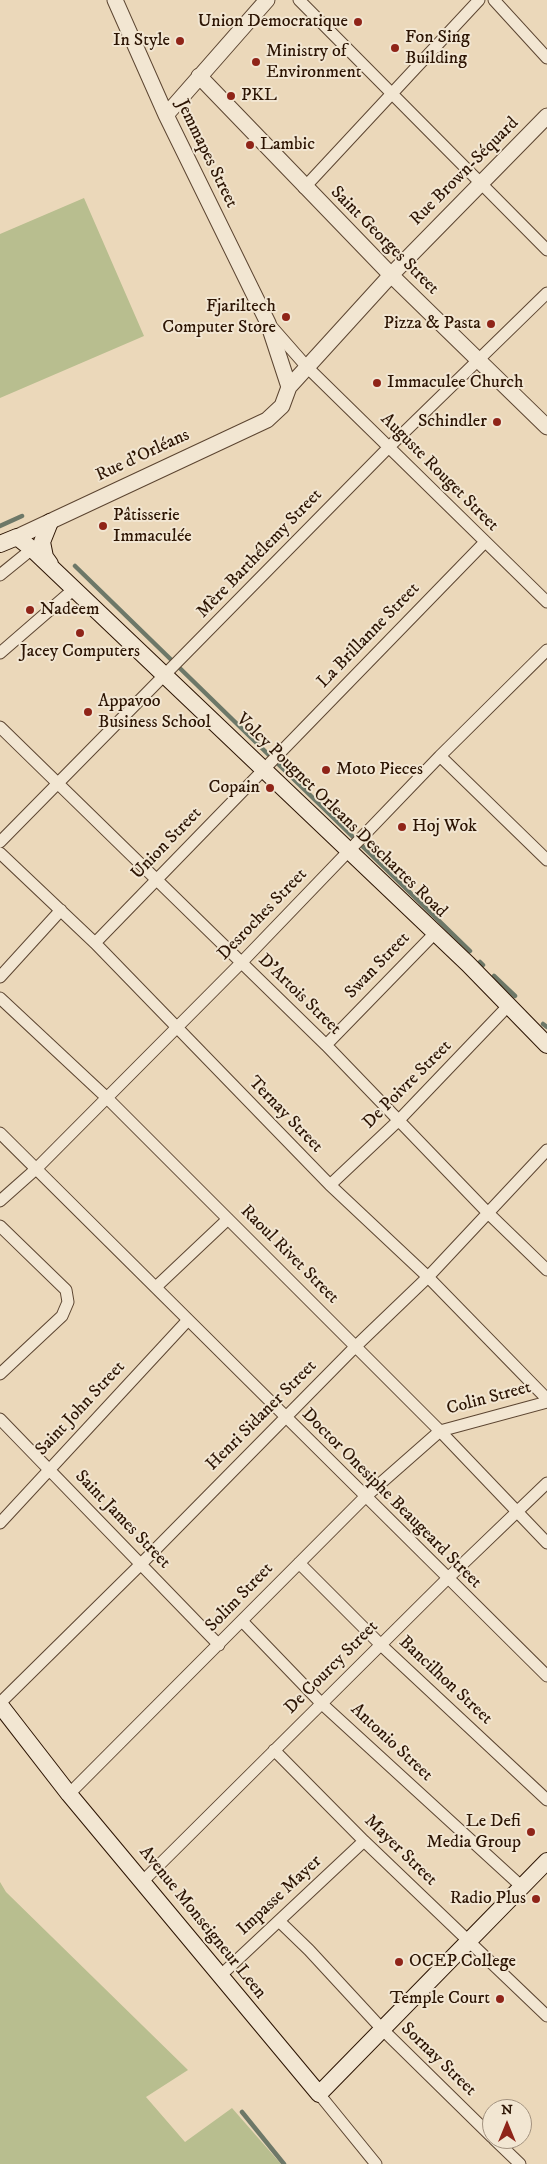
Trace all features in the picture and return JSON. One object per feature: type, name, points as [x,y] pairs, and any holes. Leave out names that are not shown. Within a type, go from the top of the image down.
[{"type":"main road","points":[[50,522],[45,530],[42,542],[45,557],[53,569]]},
{"type":"main road","name":"Rue d'Orléans","points":[[0,544],[17,537]]},
{"type":"main road","name":"Volcy Pougnet Orleans Deschartes Road","points":[[17,537],[165,674],[435,933],[547,1045]]},
{"type":"main road","name":"Avenue Monseigneur Leen","points":[[0,1704],[69,1794],[319,2094]]},
{"type":"main road","points":[[319,2094],[547,1861]]},
{"type":"street","name":"Jemmapes Street","points":[[115,0],[166,115],[268,323],[288,388]]},
{"type":"street","points":[[166,115],[267,0]]},
{"type":"street","points":[[299,0],[547,250]]},
{"type":"street","points":[[304,188],[480,0]]},
{"type":"street","points":[[494,0],[547,58]]},
{"type":"street","name":"Saint Georges Street","points":[[199,76],[304,188],[547,427]]},
{"type":"street","name":"Rue Brown-Séquard","points":[[288,388],[391,275],[547,116]]},
{"type":"street","name":"Mère Barthélemy Street","points":[[0,842],[389,447],[547,293]]},
{"type":"street","name":"Jemmapes Street","points":[[268,323],[307,367]]},
{"type":"street","name":"Auguste Rouget Street","points":[[307,367],[547,602]]},
{"type":"street","name":"Rue d'Orléans","points":[[17,537],[267,420],[282,406],[288,388]]},
{"type":"street","name":"La Brillanne Street","points":[[263,770],[485,542]]},
{"type":"street","points":[[0,575],[32,549]]},
{"type":"street","points":[[0,653],[74,589]]},
{"type":"street","name":"Desroches Street","points":[[0,1201],[36,1169],[175,1027],[241,963],[348,851],[365,837],[440,756],[547,650]]},
{"type":"street","name":"D'Artois Street","points":[[0,727],[56,784],[326,1045],[487,1212],[547,1270]]},
{"type":"street","points":[[440,756],[547,860]]},
{"type":"street","name":"Union Street","points":[[95,943],[263,770]]},
{"type":"street","name":"Ternay Street","points":[[0,853],[95,943],[330,1186],[428,1277],[547,1400]]},
{"type":"street","points":[[0,977],[61,910]]},
{"type":"street","name":"Swan Street","points":[[326,1045],[435,933]]},
{"type":"street","name":"Raoul Rivet Street","points":[[0,998],[106,1097],[440,1431],[547,1543]]},
{"type":"street","name":"De Poivre Street","points":[[330,1186],[399,1120],[508,1006]]},
{"type":"street","name":"Doctor Onesiphe Beaugeard Street","points":[[0,1134],[156,1286],[284,1418],[547,1676]]},
{"type":"street","name":"Henri Sidaner Street","points":[[0,1704],[140,1566],[355,1347],[428,1277],[547,1150]]},
{"type":"street","points":[[156,1286],[228,1219]]},
{"type":"street","points":[[0,1226],[66,1290],[68,1302],[62,1316],[0,1374]]},
{"type":"street","name":"Saint John Street","points":[[0,1523],[188,1320]]},
{"type":"street","name":"Colin Street","points":[[440,1431],[547,1400]]},
{"type":"street","name":"Saint James Street","points":[[0,1419],[140,1566],[219,1645]]},
{"type":"street","name":"Solim Street","points":[[69,1794],[365,1497],[440,1431]]},
{"type":"street","name":"De Courcy Street","points":[[143,1882],[321,1703],[547,1483]]},
{"type":"street","name":"Bancilhon Street","points":[[300,1563],[380,1645],[547,1800]]},
{"type":"street","name":"Antonio Street","points":[[242,1620],[321,1703],[521,1886]]},
{"type":"street","name":"Mayer Street","points":[[274,1750],[364,1841],[547,2016]]},
{"type":"street","name":"Impasse Mayer","points":[[220,1976],[364,1841]]},
{"type":"street","name":"Sornay Street","points":[[279,1921],[309,1950],[382,2029],[482,2127]]},
{"type":"street","name":"Avenue Monseigneur Leen","points":[[319,2094],[376,2164]]},
{"type":"street","name":"Sornay Street","points":[[504,2149],[520,2164]]},
{"type":"green space","points":[[84,198],[144,336],[0,398],[0,234]]},
{"type":"green space","points":[[0,1882],[6,1892],[188,2070],[146,2097],[185,2142],[232,2108],[281,2164],[0,2164]]},
{"type":"waterway","points":[[0,526],[22,516]]},
{"type":"waterway","points":[[75,566],[470,951]]},
{"type":"waterway","points":[[480,962],[483,965]]},
{"type":"waterway","points":[[494,976],[515,996]]},
{"type":"waterway","points":[[543,1024],[547,1027]]},
{"type":"waterway","points":[[242,2112],[284,2164]]},
{"type":"place","name":"Union Democratique","points":[[358,22]]},
{"type":"place","name":"In Style","points":[[180,41]]},
{"type":"place","name":"Fon Sing Building","points":[[395,48]]},
{"type":"place","name":"Ministry of Environment","points":[[256,62]]},
{"type":"place","name":"PKL","points":[[231,96]]},
{"type":"place","name":"Lambic","points":[[250,145]]},
{"type":"place","name":"Fjariltech Computer Store","points":[[286,317]]},
{"type":"place","name":"Pizza & Pasta","points":[[491,324]]},
{"type":"place","name":"Immaculee Church","points":[[377,383]]},
{"type":"place","name":"Schindler","points":[[497,422]]},
{"type":"place","name":"Pâtisserie Immaculée","points":[[103,526]]},
{"type":"place","name":"Nadeem","points":[[30,610]]},
{"type":"place","name":"Jacey Computers","points":[[80,633]]},
{"type":"place","name":"Appavoo Business School","points":[[88,712]]},
{"type":"place","name":"Moto Pieces","points":[[326,770]]},
{"type":"place","name":"Copain","points":[[270,788]]},
{"type":"place","name":"Hoj Wok","points":[[402,827]]},
{"type":"place","name":"Le Defi Media Group","points":[[531,1832]]},
{"type":"place","name":"Radio Plus","points":[[536,1899]]},
{"type":"place","name":"OCEP College","points":[[399,1962]]},
{"type":"place","name":"Temple Court","points":[[500,1999]]}]
